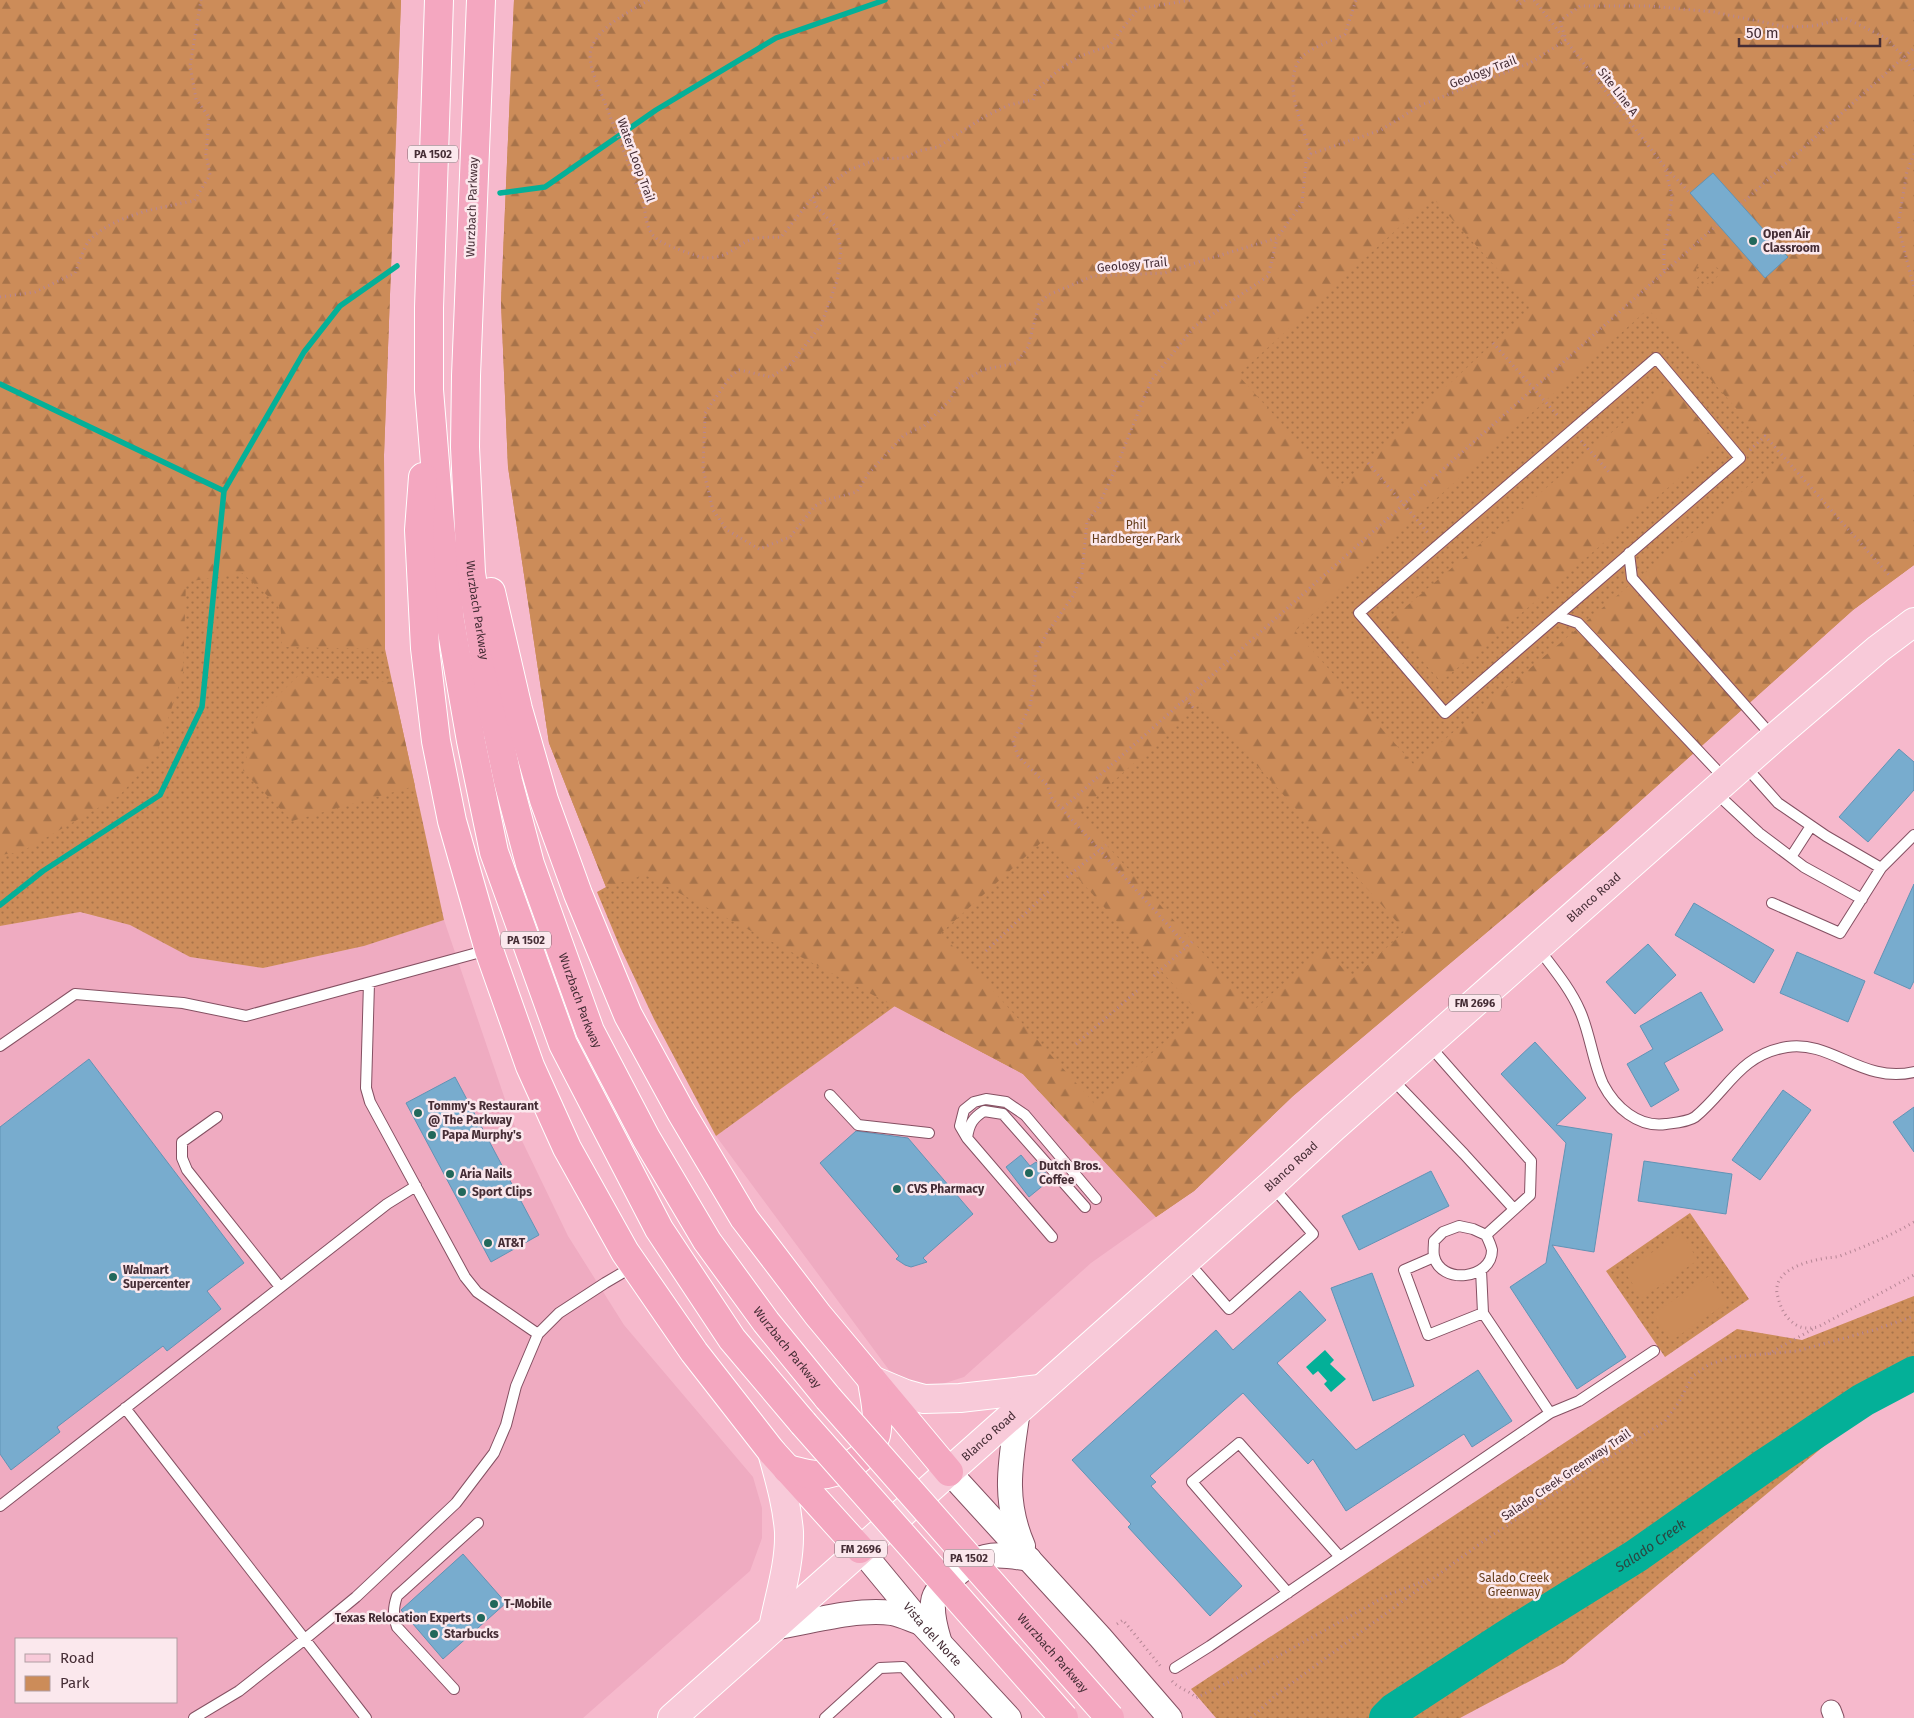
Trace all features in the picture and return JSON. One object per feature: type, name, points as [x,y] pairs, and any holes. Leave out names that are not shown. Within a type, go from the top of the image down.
[{"type":"highway","name":"PA 1502","points":[[439,0],[430,288],[429,390],[450,620],[472,741],[497,861],[563,1044],[659,1230],[732,1339],[803,1423],[1064,1718]]},
{"type":"highway","name":"Wurzbach Parkway","points":[[481,0],[466,376],[465,447],[471,573],[498,734],[508,781],[530,864],[590,1031],[646,1138],[707,1240],[766,1322],[828,1398],[1110,1718]]},
{"type":"highway","points":[[429,390],[419,530],[425,648],[436,741],[452,821],[489,950],[530,1066],[567,1148],[634,1266],[694,1352],[779,1460],[860,1549]]},
{"type":"highway","points":[[465,447],[488,577],[518,709],[544,800],[571,875],[628,1015],[681,1112],[744,1218],[818,1315],[950,1472]]},
{"type":"highway","points":[[779,1460],[811,1474],[828,1474],[848,1467],[862,1456],[873,1442],[877,1426],[872,1380]]},
{"type":"main road","name":"Blanco Road","points":[[672,1718],[1728,778],[1878,649],[1914,622]]},
{"type":"main road","points":[[872,1380],[924,1399],[960,1398],[1040,1389]]},
{"type":"main road","points":[[773,1628],[788,1553],[789,1533],[779,1460]]},
{"type":"street","points":[[1018,1410],[1010,1467],[1010,1492],[1014,1526],[1029,1559]]},
{"type":"street","points":[[950,1472],[1165,1712]]},
{"type":"street","name":"Vista del Norte","points":[[860,1549],[931,1632],[1009,1718]]},
{"type":"street","points":[[773,1628],[857,1614],[893,1613],[931,1632],[934,1622],[933,1600],[937,1591],[968,1564],[984,1556],[994,1554],[1029,1559]]},
{"type":"lane","points":[[1656,358],[1740,458],[1445,713],[1359,613],[1656,358]]},
{"type":"lane","points":[[1630,553],[1632,578],[1774,738]]},
{"type":"lane","points":[[1557,616],[1578,623],[1728,778],[1759,833],[1804,867],[1862,899]]},
{"type":"lane","points":[[1728,778],[1778,803],[1826,836],[1881,868]]},
{"type":"lane","points":[[1790,857],[1812,826]]},
{"type":"lane","points":[[1772,903],[1840,933],[1881,868],[1914,836]]},
{"type":"lane","points":[[1538,947],[1575,1000],[1581,1012],[1603,1084],[1624,1111],[1638,1120],[1654,1126],[1693,1118],[1742,1066],[1762,1054],[1787,1047],[1818,1048],[1872,1072],[1900,1075],[1914,1072]]},
{"type":"lane","points":[[0,1046],[76,994],[183,1002],[246,1016],[489,950]]},
{"type":"lane","points":[[368,983],[366,1088],[370,1102],[466,1277],[477,1292],[538,1334]]},
{"type":"lane","points":[[1428,1044],[1530,1161],[1530,1195],[1486,1235]]},
{"type":"lane","points":[[1390,1077],[1514,1209]]},
{"type":"lane","points":[[830,1095],[858,1125],[929,1133]]},
{"type":"lane","points":[[1052,1237],[967,1138],[960,1126],[964,1110],[974,1102],[986,1099],[1006,1102],[1025,1115],[1096,1199]]},
{"type":"lane","points":[[967,1138],[969,1126],[974,1118],[984,1111],[1003,1114],[1085,1207]]},
{"type":"lane","points":[[217,1117],[182,1142],[182,1158],[187,1170],[280,1287]]},
{"type":"lane","points":[[1187,1260],[1229,1308],[1313,1234],[1271,1185]]},
{"type":"lane","points":[[0,1506],[387,1204],[416,1186]]},
{"type":"lane","points":[[1459,1226],[1473,1229],[1486,1235],[1492,1250],[1488,1263],[1481,1270],[1467,1276],[1450,1274],[1440,1267],[1434,1257],[1434,1240],[1443,1232],[1459,1226]]},
{"type":"lane","points":[[1434,1257],[1404,1270],[1428,1334],[1483,1313]]},
{"type":"lane","points":[[194,1718],[239,1691],[305,1639],[356,1597],[456,1503],[494,1454],[506,1425],[516,1386],[538,1334],[559,1314],[603,1284],[634,1266]]},
{"type":"lane","points":[[1481,1270],[1483,1313],[1550,1413]]},
{"type":"lane","points":[[1175,1668],[1288,1593],[1550,1413],[1579,1401],[1654,1351]]},
{"type":"lane","points":[[125,1408],[366,1718]]},
{"type":"lane","points":[[1288,1593],[1192,1482],[1239,1442],[1340,1557]]},
{"type":"lane","points":[[454,1689],[397,1627],[393,1614],[394,1605],[398,1596],[478,1523]]},
{"type":"lane","points":[[825,1718],[880,1668],[904,1667],[949,1718]]},
{"type":"path","points":[[0,297],[35,292],[75,273],[88,242],[110,225],[156,208],[194,201],[210,175],[206,154],[209,117],[196,99],[190,66],[201,0]]},
{"type":"path","name":"Water Loop Trail","points":[[649,0],[617,19],[596,38],[590,54],[592,70],[644,203],[646,222],[652,235],[660,243],[699,257],[714,258],[730,254],[751,239],[781,238],[813,197],[849,170],[878,159],[904,158],[938,146],[984,117],[1009,105],[1032,100],[1037,89],[1060,69],[1080,56],[1109,46],[1138,9],[1190,0]]},
{"type":"path","points":[[1187,946],[1052,798],[1047,785],[1018,756],[1013,740],[1030,706],[1035,678],[1036,655],[1047,633],[1073,596],[1082,573],[1087,522],[1098,507],[1151,381],[1194,327],[1268,276],[1277,238],[1302,203],[1306,162],[1311,154],[1291,84],[1295,66],[1304,54],[1346,34],[1356,0]]},
{"type":"path","points":[[1516,0],[1520,4],[1525,0]]},
{"type":"path","name":"Site Line A","points":[[1534,0],[1665,167],[1690,193]]},
{"type":"path","points":[[1566,40],[1560,21],[1580,6],[1650,6],[1714,12],[1787,27],[1814,26],[1845,18],[1886,38],[1904,57],[1914,72]]},
{"type":"path","name":"Geology Trail","points":[[1311,154],[1382,130],[1422,105],[1530,63],[1566,40]]},
{"type":"path","points":[[1741,204],[1914,48]]},
{"type":"path","points":[[1914,154],[1907,171],[1898,226],[1914,288]]},
{"type":"path","points":[[1664,271],[1664,250],[1672,196],[1665,167]]},
{"type":"path","name":"Geology Trail","points":[[813,197],[816,206],[836,227],[841,249],[837,281],[821,325],[791,364],[770,377],[739,370],[730,377],[704,413],[703,469],[714,510],[727,530],[759,548],[790,537],[815,506],[826,500],[856,492],[868,474],[904,435],[924,426],[949,401],[959,384],[982,370],[1016,363],[1028,347],[1038,304],[1048,295],[1093,276],[1165,273],[1277,238]]},
{"type":"path","points":[[1063,808],[1718,224]]},
{"type":"path","points":[[1494,344],[1560,417]]},
{"type":"path","points":[[1740,458],[1765,436],[1889,575]]},
{"type":"path","points":[[1581,441],[1610,473]]},
{"type":"path","points":[[1368,464],[1438,545]]},
{"type":"path","points":[[1186,699],[1194,708]]},
{"type":"path","points":[[1067,877],[1106,845]]},
{"type":"path","points":[[986,951],[1050,890]]},
{"type":"path","points":[[1154,976],[1193,941]]},
{"type":"path","points":[[1076,1044],[1137,991]]},
{"type":"path","points":[[1818,1327],[1798,1328],[1786,1316],[1779,1301],[1777,1286],[1782,1276],[1790,1269],[1803,1263],[1837,1257],[1889,1236],[1914,1222]]},
{"type":"path","points":[[1767,1354],[1914,1275]]},
{"type":"path","name":"Salado Creek Greenway Trail","points":[[1251,1718],[1276,1695],[1485,1540],[1664,1421],[1679,1402],[1692,1377],[1708,1365],[1731,1357],[1806,1349],[1874,1330],[1914,1316]]},
{"type":"path","points":[[1170,1678],[1175,1685],[1191,1692],[1196,1698],[1255,1669],[1390,1594],[1437,1576]]},
{"type":"path","points":[[1117,1624],[1123,1620],[1164,1670]]},
{"type":"shaded area","points":[[79,912],[130,925],[190,957],[263,968],[364,946],[444,920],[512,1120],[568,1236],[624,1325],[753,1477],[762,1508],[762,1538],[750,1571],[583,1718],[0,1718],[0,926]]},
{"type":"shaded area","points":[[894,1006],[1023,1074],[1156,1217],[1091,1263],[964,1377],[939,1385],[911,1383],[889,1370],[716,1136]]},
{"type":"shaded area","points":[[1325,1350],[1334,1360],[1330,1364],[1346,1379],[1331,1392],[1324,1384],[1327,1381],[1318,1371],[1313,1375],[1306,1367]]},
{"type":"green space","points":[[0,0],[401,0],[384,455],[385,649],[444,920],[364,946],[263,968],[190,957],[130,925],[80,912],[0,926]]},
{"type":"green space","points":[[0,0],[401,0],[384,455],[385,649],[282,647],[279,606],[242,573],[186,582],[183,673],[156,756],[119,796],[21,852],[0,855]]},
{"type":"green space","name":"Phil Hardberger Park","points":[[514,0],[1914,0],[1914,565],[1853,610],[1608,830],[1293,1096],[1194,1191],[1156,1217],[1023,1074],[895,1006],[716,1136],[654,1019],[620,947],[597,892],[606,887],[549,743],[508,467],[501,302]]},
{"type":"green space","name":"Phil Hardberger Park","points":[[514,0],[1914,0],[1914,565],[1853,610],[1608,830],[1293,1096],[1194,1191],[1156,1217],[1023,1074],[645,875],[606,887],[549,743],[508,467],[501,302]],"holes":[[[1713,173],[1788,257],[1765,277],[1690,193]],[[1432,197],[1532,307],[1339,487],[1238,375]],[[1698,265],[1702,266],[1707,273],[1716,267],[1719,269],[1716,278],[1718,285],[1715,285],[1714,291],[1708,283],[1701,290],[1698,289],[1695,282],[1699,276],[1696,270]],[[1648,309],[1781,459],[1414,765],[1295,631],[1417,516]],[[1201,703],[1405,931],[1352,979],[1324,947],[1254,1010],[1078,813]],[[1044,840],[1198,1012],[1095,1104],[941,933]]]},
{"type":"green space","points":[[1670,383],[1718,445],[1441,682],[1388,622]]},
{"type":"green space","points":[[298,676],[392,682],[415,786],[292,821],[243,771],[258,715]]},
{"type":"green space","points":[[1690,1213],[1749,1299],[1665,1357],[1606,1271]]},
{"type":"green space","points":[[1681,1233],[1698,1260],[1642,1298],[1624,1271]]},
{"type":"green space","points":[[1709,1276],[1727,1303],[1671,1341],[1653,1314]]},
{"type":"green space","name":"Salado Creek Greenway","points":[[1914,1296],[1914,1389],[1860,1416],[1564,1663],[1460,1718],[1216,1718],[1191,1689],[1737,1329],[1802,1340]]},
{"type":"building","name":"Open Air Classroom","points":[[1713,173],[1788,257],[1765,278],[1690,193]]},
{"type":"building","points":[[1899,749],[1914,762],[1914,790],[1868,842],[1839,817]]},
{"type":"building","points":[[1914,884],[1914,981],[1910,989],[1874,973]]},
{"type":"building","points":[[1694,903],[1774,950],[1754,983],[1675,935]]},
{"type":"building","points":[[1648,944],[1676,975],[1635,1014],[1606,982]]},
{"type":"building","points":[[1797,952],[1865,981],[1848,1022],[1780,993]]},
{"type":"building","points":[[1701,992],[1723,1030],[1664,1063],[1679,1090],[1651,1107],[1627,1064],[1653,1049],[1640,1026]]},
{"type":"building","points":[[1535,1042],[1586,1098],[1556,1125],[1612,1134],[1594,1252],[1552,1245],[1626,1357],[1577,1389],[1510,1287],[1546,1263],[1566,1143],[1501,1074]]},
{"type":"building","name":"Walmart Supercenter","points":[[89,1059],[244,1263],[207,1291],[221,1309],[167,1351],[163,1346],[57,1427],[60,1432],[11,1470],[0,1454],[0,1127]]},
{"type":"building","points":[[455,1077],[539,1235],[491,1262],[406,1103]]},
{"type":"building","points":[[1783,1090],[1811,1110],[1760,1180],[1732,1160]]},
{"type":"building","points":[[1914,1107],[1914,1152],[1893,1122]]},
{"type":"building","name":"CVS Pharmacy","points":[[856,1131],[908,1138],[973,1214],[923,1258],[927,1262],[911,1267],[896,1259],[899,1256],[820,1163]]},
{"type":"building","name":"Dutch Bros. Coffee","points":[[1021,1155],[1030,1166],[1036,1162],[1051,1179],[1029,1197],[1006,1167]]},
{"type":"building","points":[[1644,1161],[1732,1174],[1726,1214],[1638,1201]]},
{"type":"building","points":[[1431,1171],[1449,1206],[1359,1250],[1342,1216]]},
{"type":"building","points":[[1372,1273],[1414,1386],[1373,1401],[1331,1288]]},
{"type":"building","points":[[1300,1291],[1326,1320],[1277,1363],[1356,1450],[1478,1370],[1512,1421],[1472,1447],[1464,1434],[1346,1511],[1313,1459],[1308,1464],[1243,1393],[1150,1476],[1156,1482],[1151,1486],[1242,1586],[1210,1616],[1128,1527],[1131,1524],[1072,1460],[1216,1330],[1233,1350]]},
{"type":"building","points":[[463,1554],[506,1603],[443,1659],[401,1610]]},
{"type":"waterway","points":[[500,193],[545,187],[656,110],[776,38],[885,0]]},
{"type":"waterway","points":[[0,905],[43,871],[160,795],[202,707],[224,491],[304,352],[340,306],[397,266]]},
{"type":"waterway","points":[[0,384],[224,491]]},
{"type":"waterway","name":"Salado Creek","points":[[1386,1718],[1394,1710],[1506,1637],[1636,1556],[1764,1466],[1863,1400],[1914,1373]]},
{"type":"place","name":"Open Air Classroom","points":[[1753,241]]},
{"type":"place","name":"Tommy's Restaurant @ The Parkway","points":[[418,1113]]},
{"type":"place","name":"Papa Murphy's","points":[[432,1135]]},
{"type":"place","name":"Dutch Bros. Coffee","points":[[1029,1173]]},
{"type":"place","name":"Aria Nails","points":[[450,1174]]},
{"type":"place","name":"CVS Pharmacy","points":[[897,1189]]},
{"type":"place","name":"Sport Clips","points":[[462,1192]]},
{"type":"place","name":"AT&T","points":[[488,1243]]},
{"type":"place","name":"Walmart Supercenter","points":[[113,1277]]},
{"type":"place","name":"T-Mobile","points":[[494,1604]]},
{"type":"place","name":"Texas Relocation Experts","points":[[481,1618]]},
{"type":"place","name":"Starbucks","points":[[434,1634]]}]
